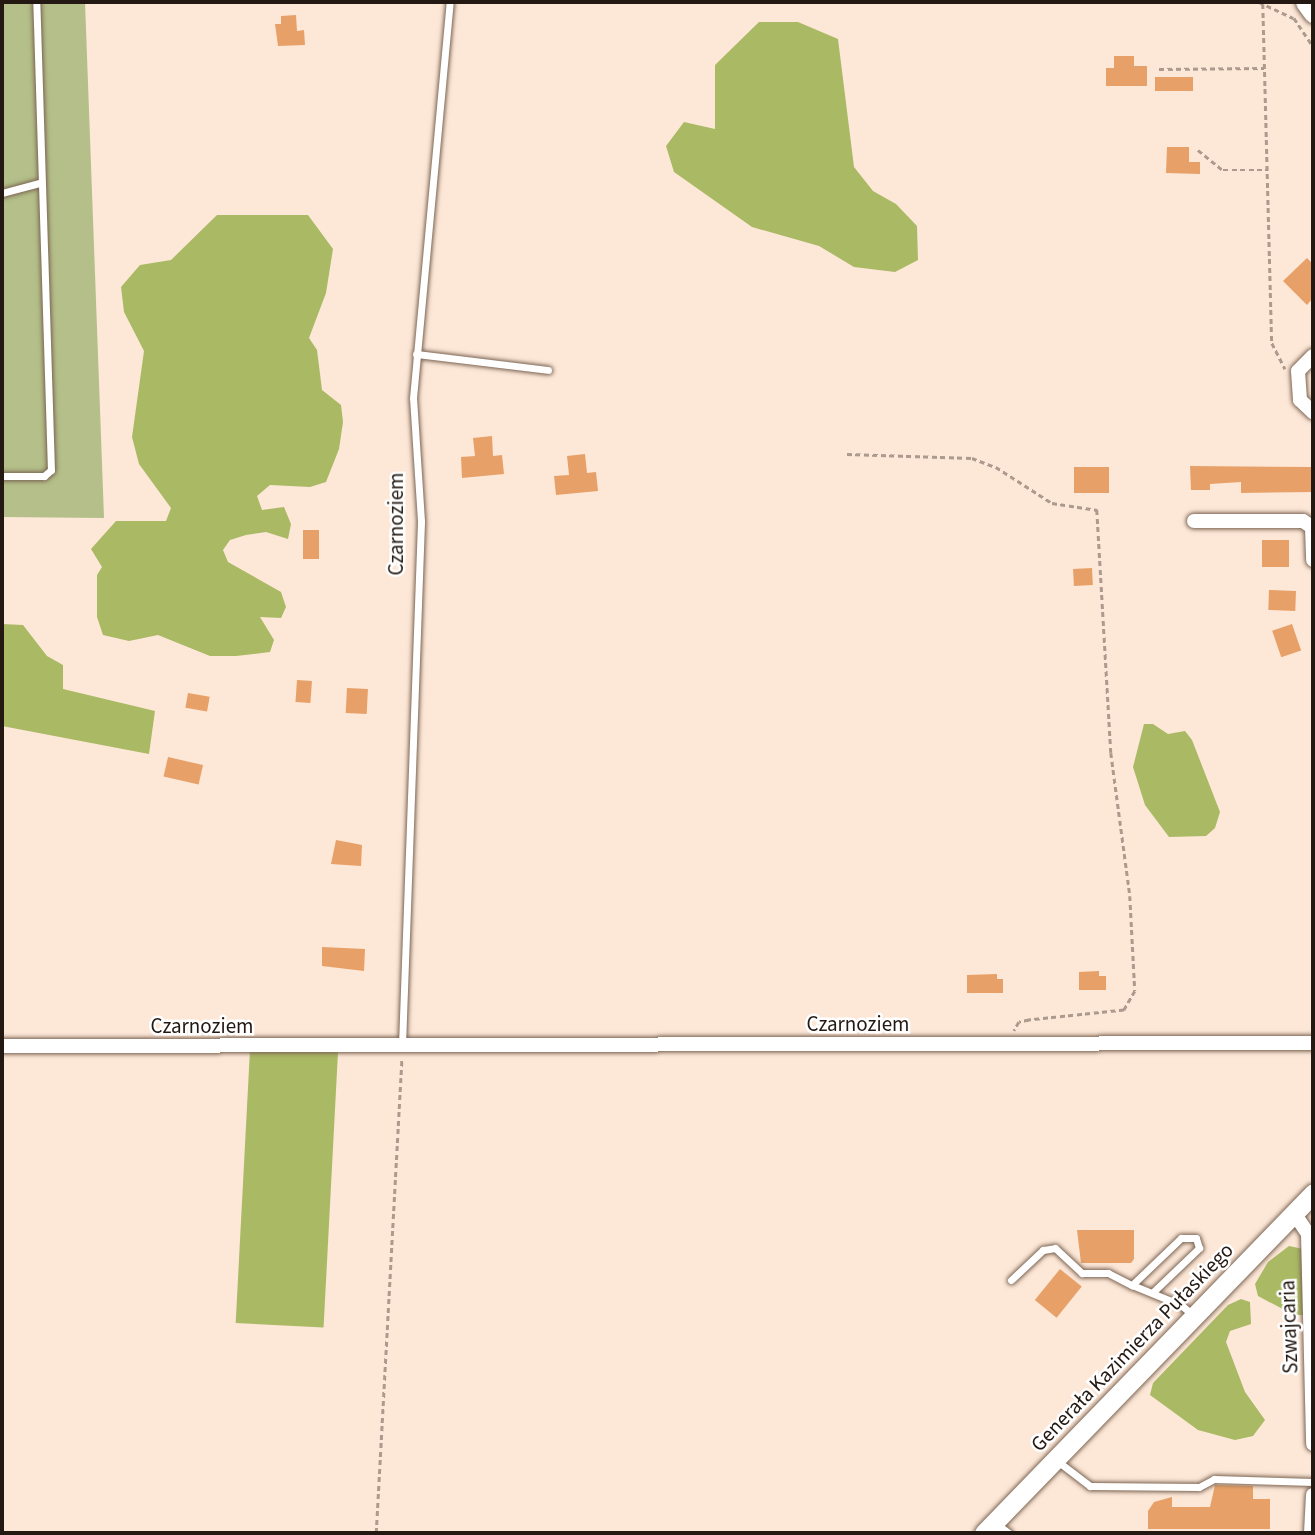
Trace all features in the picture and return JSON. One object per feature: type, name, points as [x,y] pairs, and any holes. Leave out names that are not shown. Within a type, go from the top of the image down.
[{"type":"main road","points":[[1305,2],[1313,13]]},
{"type":"main road","name":"Generała Kazimierza Pułaskiego","points":[[996,1530],[1056,1460],[1313,1193]]},
{"type":"street","points":[[1313,356],[1298,371],[1300,400],[1313,412]]},
{"type":"street","points":[[1194,521],[1303,521],[1312,527],[1313,560]]},
{"type":"street","name":"Czarnoziem","points":[[2,1046],[1313,1043]]},
{"type":"street","name":"Szwajcaria","points":[[1294,1213],[1308,1234],[1313,1444]]},
{"type":"street","points":[[1311,1533],[1313,1495]]},
{"type":"lane","points":[[2,476],[44,476],[51,470],[36,2]]},
{"type":"lane","name":"Czarnoziem","points":[[402,1047],[421,521],[413,398],[450,2]]},
{"type":"lane","points":[[2,193],[40,183]]},
{"type":"lane","points":[[416,354],[548,370]]},
{"type":"lane","points":[[1132,1285],[1181,1238],[1196,1238],[1199,1248],[1153,1292]]},
{"type":"lane","points":[[1011,1280],[1043,1250],[1055,1248],[1082,1273],[1108,1273],[1153,1292],[1194,1316]]},
{"type":"lane","points":[[1056,1460],[1090,1486],[1199,1488],[1214,1479],[1313,1482]]},
{"type":"path","points":[[1299,380],[1279,364],[1272,343],[1261,3],[1294,18],[1313,46]]},
{"type":"path","points":[[1159,69],[1265,68]]},
{"type":"path","points":[[1198,150],[1223,170],[1267,170]]},
{"type":"path","points":[[847,454],[972,458],[996,467],[1052,503],[1097,510],[1111,753],[1130,897],[1136,990],[1124,1010],[1019,1022],[1014,1028],[1014,1044]]},
{"type":"path","points":[[376,1533],[402,1047]]},
{"type":"green space","points":[[2,2],[85,2],[104,518],[2,517]]},
{"type":"green space","points":[[759,22],[798,22],[838,39],[854,167],[873,191],[896,204],[917,226],[918,260],[895,272],[854,267],[819,246],[752,227],[674,172],[666,146],[684,122],[715,129],[715,65]]},
{"type":"green space","points":[[217,215],[308,215],[333,249],[326,293],[309,338],[317,350],[322,390],[341,405],[343,422],[339,449],[326,482],[310,487],[270,485],[257,496],[262,510],[284,507],[291,524],[288,539],[266,532],[246,535],[230,540],[223,550],[228,562],[281,592],[286,607],[281,618],[260,617],[274,640],[270,652],[236,656],[210,656],[158,635],[129,641],[103,635],[97,617],[97,575],[102,567],[91,549],[116,521],[166,521],[171,508],[139,464],[132,437],[144,351],[124,312],[121,287],[140,265],[171,260]]},
{"type":"green space","points":[[2,624],[23,625],[47,656],[63,665],[63,689],[155,711],[149,754],[2,726]]},
{"type":"green space","points":[[1144,724],[1153,724],[1168,734],[1185,731],[1192,740],[1220,812],[1215,828],[1206,836],[1169,837],[1145,805],[1133,767]]},
{"type":"green space","points":[[250,1047],[338,1052],[324,1328],[236,1323]]},
{"type":"green space","points":[[1289,1246],[1303,1249],[1313,1315],[1294,1315],[1258,1296],[1255,1284],[1268,1262]]},
{"type":"green space","points":[[1241,1299],[1250,1302],[1251,1324],[1230,1331],[1226,1342],[1245,1392],[1265,1420],[1253,1436],[1235,1440],[1198,1430],[1150,1395],[1153,1383],[1228,1305]]},
{"type":"building","points":[[296,15],[297,31],[304,30],[305,45],[278,46],[275,24],[281,24],[281,16]]},
{"type":"building","points":[[1114,56],[1134,56],[1134,66],[1147,66],[1147,86],[1106,86],[1106,68],[1114,68]]},
{"type":"building","points":[[1155,77],[1193,77],[1193,91],[1155,91]]},
{"type":"building","points":[[1167,147],[1189,147],[1189,162],[1200,162],[1200,174],[1166,173]]},
{"type":"building","points":[[1307,258],[1313,264],[1313,298],[1307,305],[1283,281]]},
{"type":"building","points":[[492,436],[493,456],[502,455],[504,474],[462,478],[461,457],[475,456],[473,438]]},
{"type":"building","points":[[585,454],[587,473],[596,472],[598,491],[556,495],[554,476],[569,475],[567,456]]},
{"type":"building","points":[[1190,466],[1313,467],[1313,492],[1241,493],[1241,482],[1210,484],[1210,490],[1191,490]]},
{"type":"building","points":[[1074,467],[1109,467],[1109,493],[1074,493]]},
{"type":"building","points":[[303,530],[319,530],[319,559],[303,559]]},
{"type":"building","points":[[1262,540],[1289,540],[1289,567],[1262,567]]},
{"type":"building","points":[[1092,568],[1093,585],[1074,586],[1073,569]]},
{"type":"building","points":[[1269,590],[1296,591],[1295,611],[1268,610]]},
{"type":"building","points":[[1292,624],[1301,650],[1281,657],[1272,631]]},
{"type":"building","points":[[297,680],[312,681],[310,703],[295,702]]},
{"type":"building","points":[[347,688],[368,689],[367,714],[346,713]]},
{"type":"building","points":[[188,693],[210,697],[207,712],[185,708]]},
{"type":"building","points":[[168,757],[203,765],[199,785],[164,776]]},
{"type":"building","points":[[336,840],[362,845],[361,866],[331,864]]},
{"type":"building","points":[[322,947],[365,949],[364,971],[322,966]]},
{"type":"building","points":[[1099,971],[1099,976],[1106,976],[1106,990],[1079,990],[1079,972]]},
{"type":"building","points":[[997,974],[997,979],[1003,979],[1003,993],[967,993],[967,975]]},
{"type":"building","points":[[1077,1230],[1134,1230],[1134,1259],[1131,1263],[1081,1263]]},
{"type":"building","points":[[1060,1269],[1082,1287],[1057,1318],[1035,1300]]},
{"type":"building","points":[[1215,1485],[1253,1486],[1253,1499],[1270,1499],[1270,1529],[1148,1529],[1148,1511],[1154,1502],[1172,1497],[1172,1507],[1210,1507]]}]
